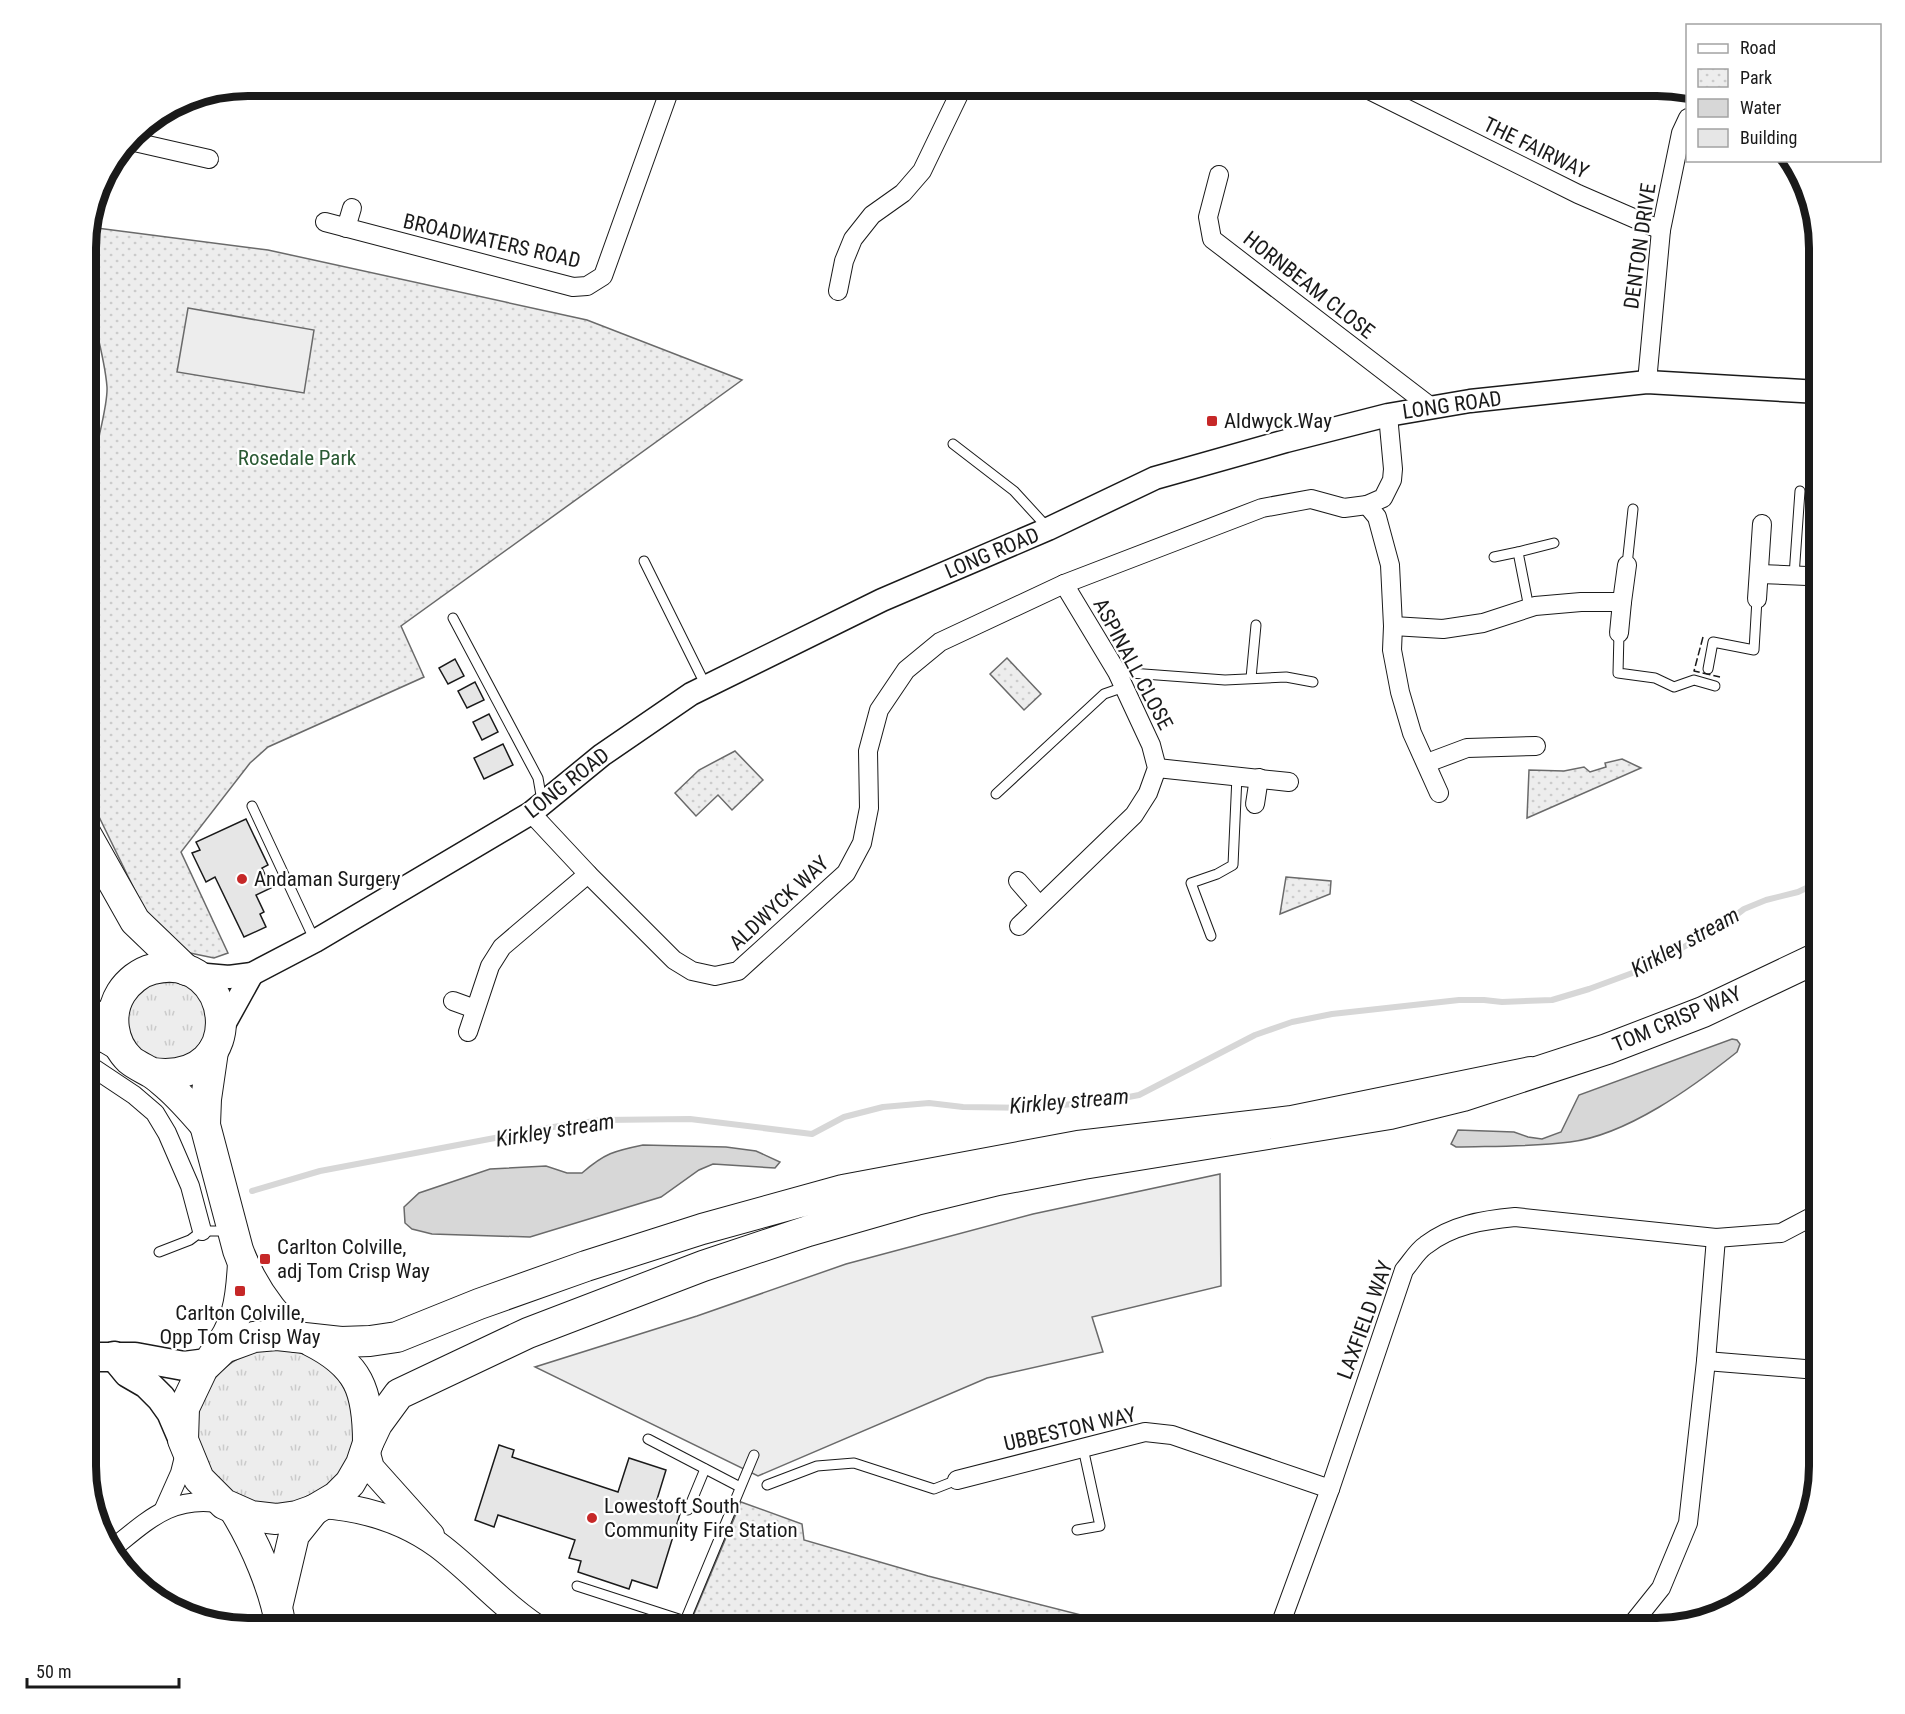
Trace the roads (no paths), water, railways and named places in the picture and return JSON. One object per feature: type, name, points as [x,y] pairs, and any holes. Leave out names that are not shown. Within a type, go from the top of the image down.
[{"type":"highway","points":[[96,852],[135,921],[190,972],[208,984],[217,998],[221,1014],[206,1099],[205,1125],[243,1263],[271,1310],[302,1339],[333,1352],[347,1366],[360,1385],[368,1420],[367,1446]]},
{"type":"highway","points":[[135,921],[135,959],[114,1014],[114,1030],[119,1045],[140,1066],[179,1095],[205,1125]]},
{"type":"highway","name":"TOM CRISP WAY","points":[[1531,1072],[1607,1049],[1703,1012],[1809,962]]},
{"type":"highway","points":[[121,993],[137,976],[152,969],[169,967],[190,972]]},
{"type":"highway","points":[[140,1066],[169,1075],[186,1072],[201,1063],[217,1041]]},
{"type":"highway","points":[[279,1618],[246,1528],[229,1506],[199,1479],[185,1443],[184,1408],[202,1368],[224,1348],[254,1337],[277,1335],[351,1342],[397,1337],[479,1304],[586,1266],[702,1228],[843,1190],[1078,1146],[1293,1121],[1531,1072]]},
{"type":"highway","points":[[229,1506],[251,1516],[276,1519],[318,1508],[336,1497],[350,1483],[362,1464],[377,1424],[399,1394],[456,1365],[528,1333],[703,1266],[808,1231],[916,1200],[998,1180],[1390,1113],[1463,1096],[1531,1072]]},
{"type":"highway","points":[[210,1360],[225,1342],[237,1316],[243,1263]]},
{"type":"highway","points":[[279,1618],[294,1535],[318,1508]]},
{"type":"main road","points":[[114,1356],[128,1373],[147,1384],[161,1398],[171,1412],[185,1443]]},
{"type":"main road","points":[[96,1357],[135,1357],[184,1366],[210,1360]]},
{"type":"main road","points":[[367,1446],[371,1468],[425,1526],[438,1545]]},
{"type":"main road","points":[[318,1508],[344,1507],[380,1515],[438,1545],[523,1618]]},
{"type":"street","name":"BROADWATERS ROAD","points":[[325,222],[573,287],[587,286],[603,276],[667,96]]},
{"type":"street","points":[[838,291],[844,261],[853,239],[872,215],[903,193],[922,171],[958,96]]},
{"type":"street","name":"THE FAIRWAY","points":[[1386,96],[1578,194],[1661,230]]},
{"type":"street","name":"DENTON DRIVE","points":[[1647,382],[1661,230],[1681,133],[1686,122]]},
{"type":"street","points":[[139,143],[209,159]]},
{"type":"street","name":"HORNBEAM CLOSE","points":[[1219,175],[1208,217],[1212,239],[1431,407]]},
{"type":"street","points":[[346,228],[352,208]]},
{"type":"street","name":"LONG ROAD","points":[[190,972],[229,977],[252,974],[315,940],[536,808],[602,755],[691,694],[882,600],[1048,529],[1155,478],[1286,441],[1388,415],[1431,407],[1647,382],[1809,391]]},
{"type":"street","points":[[1388,415],[1394,469],[1392,480],[1383,498],[1367,505],[1377,517],[1390,565],[1392,650],[1400,692],[1412,733],[1439,793]]},
{"type":"street","name":"ALDWYCK WAY","points":[[536,808],[588,874],[674,960],[692,971],[715,976],[738,971],[846,873],[862,843],[869,808],[868,751],[879,710],[906,670],[940,642],[1064,584],[1262,508],[1311,499],[1344,508],[1367,505]]},
{"type":"street","points":[[1758,599],[1762,524]]},
{"type":"street","points":[[1619,633],[1627,565]]},
{"type":"street","points":[[1760,573],[1809,576]]},
{"type":"street","name":"ASPINALL CLOSE","points":[[1064,584],[1120,680],[1151,745],[1157,768]]},
{"type":"street","points":[[1393,626],[1443,629],[1484,622],[1529,608],[1581,602],[1622,602]]},
{"type":"street","points":[[1427,763],[1467,748],[1536,746]]},
{"type":"street","points":[[1018,926],[1134,815],[1148,793],[1157,768],[1289,782]]},
{"type":"street","points":[[1255,804],[1258,778]]},
{"type":"street","points":[[468,1032],[490,966],[502,947],[588,874]]},
{"type":"street","points":[[1018,881],[1039,905]]},
{"type":"street","points":[[217,1041],[252,974]]},
{"type":"street","points":[[96,1015],[109,1007],[121,993]]},
{"type":"street","points":[[453,1001],[475,1010]]},
{"type":"street","points":[[96,1040],[118,1050],[140,1066]]},
{"type":"street","points":[[96,1070],[134,1095],[155,1113],[190,1186],[202,1231]]},
{"type":"street","name":"LAXFIELD WAY","points":[[1283,1618],[1330,1489],[1404,1270],[1424,1246],[1449,1231],[1482,1220],[1515,1217],[1716,1238],[1781,1233],[1809,1218]]},
{"type":"street","points":[[1638,1618],[1661,1588],[1688,1523],[1706,1361],[1716,1238]]},
{"type":"street","points":[[1706,1361],[1809,1369]]},
{"type":"street","name":"UBBESTON WAY","points":[[957,1480],[1145,1432],[1172,1435],[1330,1489]]},
{"type":"street","points":[[164,1509],[180,1473],[185,1443]]},
{"type":"street","points":[[118,1544],[164,1509],[182,1503],[199,1501],[229,1506]]},
{"type":"lane","points":[[952,444],[1014,491],[1048,529]]},
{"type":"lane","points":[[1794,576],[1800,491]]},
{"type":"lane","points":[[1627,565],[1633,509]]},
{"type":"lane","points":[[1494,557],[1554,543]]},
{"type":"lane","points":[[1518,552],[1529,608]]},
{"type":"lane","points":[[644,561],[706,686]]},
{"type":"lane","points":[[1708,669],[1713,642],[1754,650],[1758,599]]},
{"type":"lane","points":[[453,618],[538,778],[536,808]]},
{"type":"lane","points":[[1251,678],[1256,625]]},
{"type":"lane","points":[[1619,633],[1618,673],[1655,678],[1674,687],[1694,680],[1714,686]]},
{"type":"lane","points":[[996,794],[1120,680],[1225,680],[1286,677],[1313,682]]},
{"type":"lane","points":[[1211,936],[1191,883],[1217,874],[1233,865],[1237,776]]},
{"type":"lane","points":[[252,806],[315,940]]},
{"type":"lane","points":[[159,1252],[190,1240],[202,1231],[233,1232]]},
{"type":"lane","points":[[648,1439],[740,1487]]},
{"type":"lane","points":[[1077,1530],[1100,1527],[1083,1448]]},
{"type":"lane","points":[[686,1618],[754,1455]]},
{"type":"lane","points":[[767,1485],[817,1466],[854,1463],[933,1489],[957,1480]]},
{"type":"lane","points":[[688,1510],[705,1469]]},
{"type":"lane","points":[[577,1586],[664,1618]]},
{"type":"water","points":[[1732,1039],[1737,1040],[1740,1044],[1737,1052],[1720,1066],[1658,1108],[1614,1130],[1592,1138],[1556,1144],[1456,1147],[1451,1144],[1458,1130],[1514,1132],[1542,1139],[1561,1132],[1579,1095]]},
{"type":"water","points":[[643,1145],[726,1147],[756,1151],[780,1162],[775,1168],[713,1164],[699,1170],[661,1197],[530,1237],[432,1234],[412,1229],[405,1223],[404,1207],[419,1193],[490,1169],[546,1166],[567,1173],[582,1173],[610,1154]]},
{"type":"waterway","name":"Kirkley stream","points":[[252,1191],[320,1171],[553,1127],[602,1120],[690,1119],[812,1134],[844,1117],[883,1107],[929,1103],[963,1107],[1032,1108],[1113,1100],[1139,1095],[1255,1035],[1292,1022],[1332,1014],[1459,1000],[1502,1002],[1552,1000],[1589,989],[1646,968],[1723,925],[1744,909],[1809,887]]},
{"type":"place","name":"Aldwyck Way","points":[[1212,421]]},
{"type":"place","name":"Andaman Surgery","points":[[242,879]]},
{"type":"place","name":"Carlton Colville, adj Tom Crisp Way","points":[[265,1259]]},
{"type":"place","name":"Carlton Colville, Opp Tom Crisp Way","points":[[240,1291]]},
{"type":"place","name":"Lowestoft South Community Fire Station","points":[[592,1518]]},
{"type":"park label","name":"Rosedale Park","points":[[297,458]]}]
